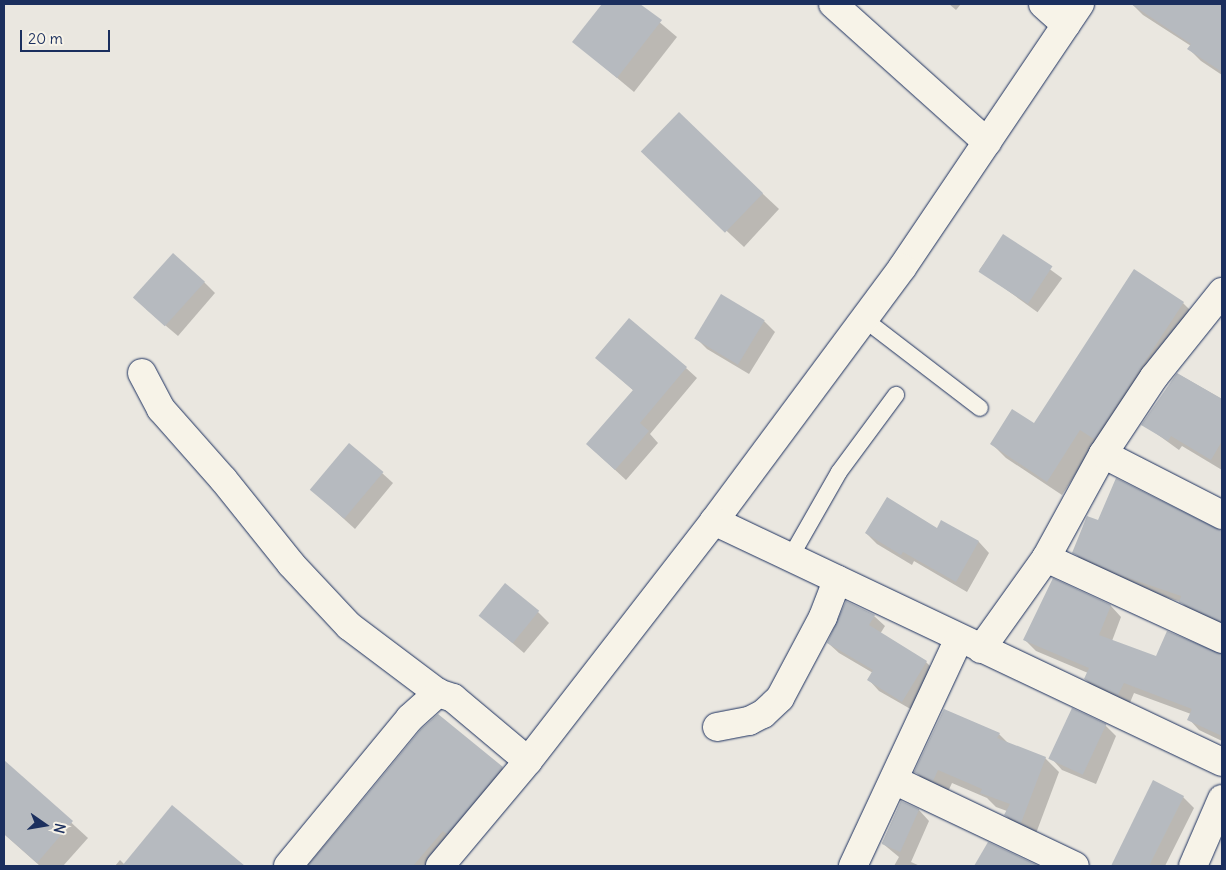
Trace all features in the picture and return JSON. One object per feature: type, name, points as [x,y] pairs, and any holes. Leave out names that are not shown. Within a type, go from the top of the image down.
[{"type":"street","points":[[833,4],[987,142]]},
{"type":"street","points":[[440,866],[528,761],[714,521],[902,268],[1073,14],[1043,4]]},
{"type":"street","points":[[853,866],[894,780],[970,644],[1046,558],[1103,454],[1177,345],[1222,292]]},
{"type":"street","points":[[142,373],[161,409],[223,479],[291,564],[349,626],[438,693],[452,698],[528,761]]},
{"type":"street","points":[[1103,454],[1222,515]]},
{"type":"street","points":[[714,521],[1222,762]]},
{"type":"street","points":[[1046,558],[1222,639]]},
{"type":"street","points":[[717,727],[749,721],[763,714],[780,698],[823,617],[837,580]]},
{"type":"street","points":[[288,866],[410,718],[438,693]]},
{"type":"street","points":[[894,780],[1075,866]]},
{"type":"street","points":[[1193,866],[1222,799]]},
{"type":"lane","points":[[864,318],[980,408]]},
{"type":"lane","points":[[790,558],[839,472],[896,395]]},
{"type":"building","points":[[602,4],[640,4],[662,20],[617,78],[572,42]]},
{"type":"building","points":[[1131,4],[1222,4],[1222,72],[1187,49],[1191,44]]},
{"type":"building","points":[[679,112],[763,193],[725,233],[641,152]]},
{"type":"building","points":[[1003,234],[1052,266],[1028,304],[978,272]]},
{"type":"building","points":[[173,253],[205,282],[165,326],[133,298]]},
{"type":"building","points":[[1134,269],[1184,302],[1094,439],[1080,430],[1047,482],[990,444],[1012,409],[1034,423]]},
{"type":"building","points":[[721,294],[765,320],[738,365],[694,339]]},
{"type":"building","points":[[629,318],[687,367],[640,423],[649,431],[615,470],[586,444],[633,390],[595,358]]},
{"type":"building","points":[[1177,373],[1222,399],[1222,441],[1211,460],[1171,436],[1168,441],[1141,425]]},
{"type":"building","points":[[349,443],[383,472],[344,519],[310,490]]},
{"type":"building","points":[[1116,478],[1222,531],[1222,622],[1179,602],[1181,596],[1123,576],[1072,553],[1087,516],[1098,520]]},
{"type":"building","points":[[887,497],[937,528],[941,520],[979,541],[956,582],[903,552],[901,555],[865,533]]},
{"type":"building","points":[[1053,578],[1111,605],[1099,635],[1156,656],[1167,631],[1222,654],[1222,736],[1187,720],[1192,709],[1124,683],[1118,695],[1084,679],[1089,668],[1023,640]]},
{"type":"building","points":[[505,583],[539,611],[513,643],[479,616]]},
{"type":"building","points":[[846,601],[875,615],[869,625],[927,661],[902,702],[867,680],[873,670],[827,643]]},
{"type":"building","points":[[1072,708],[1106,724],[1083,775],[1048,759]]},
{"type":"building","points":[[944,709],[1000,733],[997,738],[1046,757],[1021,823],[1004,815],[1010,804],[980,793],[982,789],[938,770],[933,781],[914,772]]},
{"type":"building","points":[[438,714],[503,767],[447,834],[443,831],[413,866],[308,866],[421,729]]},
{"type":"building","points":[[4,760],[73,821],[37,863],[4,834]]},
{"type":"building","points":[[1153,780],[1184,796],[1149,866],[1111,866]]},
{"type":"building","points":[[901,801],[919,809],[900,852],[882,844]]},
{"type":"building","points":[[172,805],[245,866],[122,866]]},
{"type":"building","points":[[988,842],[1039,866],[974,866]]}]
